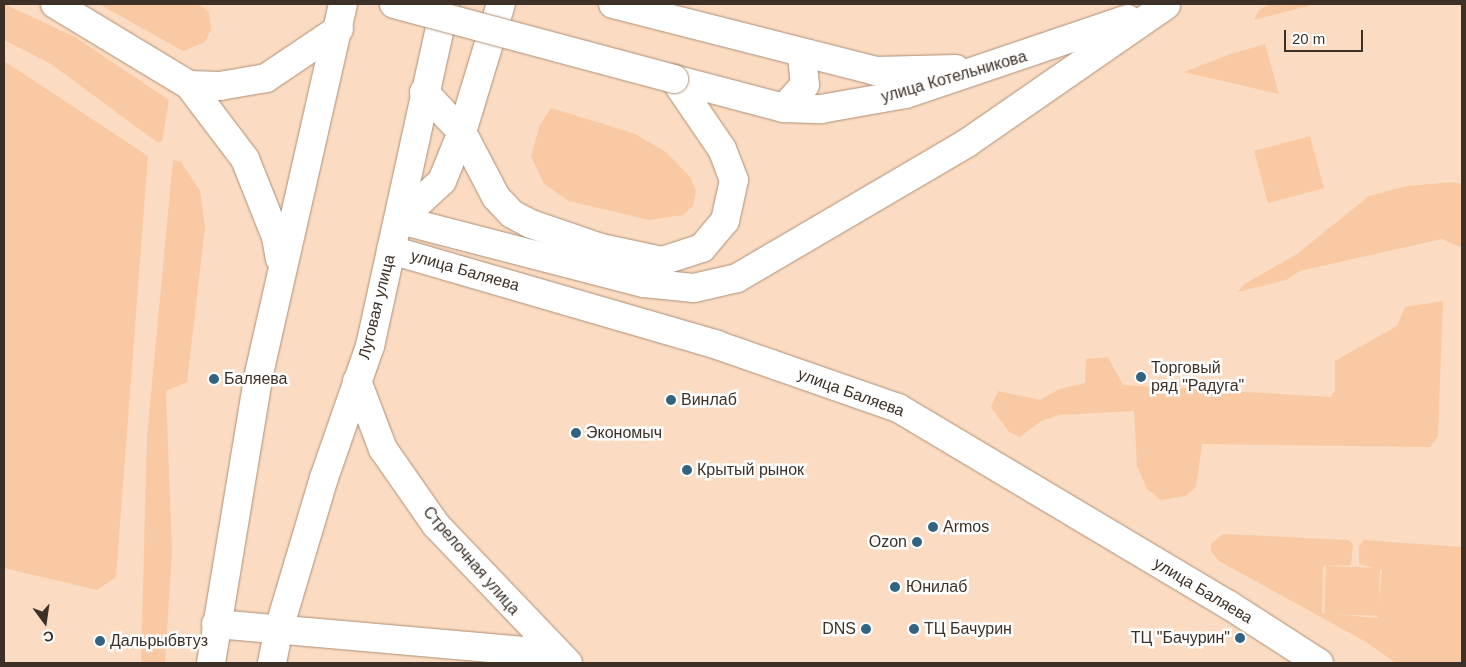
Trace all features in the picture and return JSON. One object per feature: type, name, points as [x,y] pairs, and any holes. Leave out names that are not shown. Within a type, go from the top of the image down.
[{"type":"main road","points":[[55,4],[189,85],[245,159],[276,237],[281,266]]},
{"type":"main road","name":"улица Котельникова","points":[[394,4],[784,108],[822,110],[906,94],[992,68],[1168,4]]},
{"type":"main road","name":"Луговая улица","points":[[272,663],[278,632],[357,381],[370,346],[391,250],[400,220],[424,92],[445,4]]},
{"type":"main road","points":[[400,220],[442,181],[462,132],[501,4]]},
{"type":"main road","points":[[613,4],[802,55],[875,71],[992,68]]},
{"type":"main road","points":[[400,220],[644,283],[694,288],[737,278],[966,143],[1168,4]]},
{"type":"main road","points":[[189,85],[220,86],[266,78],[341,16]]},
{"type":"main road","points":[[210,663],[281,266],[341,16]]},
{"type":"main road","points":[[784,108],[805,85],[802,55]]},
{"type":"main road","points":[[424,92],[462,132],[496,197],[512,214],[531,224],[635,258],[662,261],[686,256],[702,248],[725,221],[734,180],[722,149],[674,78]]},
{"type":"main road","name":"улица Баляева","points":[[391,250],[717,346],[898,408],[1229,605],[1319,663]]},
{"type":"main road","name":"Стрелочная улица","points":[[357,381],[383,449],[436,525],[562,659]]},
{"type":"main road","name":"Стрелочная улица","points":[[216,624],[278,632],[562,659]]},
{"type":"shaded area","points":[[4,4],[75,37],[169,100],[162,142],[158,143],[51,64],[4,40]]},
{"type":"shaded area","points":[[99,4],[198,4],[209,12],[211,30],[205,42],[183,51]]},
{"type":"shaded area","points":[[1271,4],[1316,4],[1254,20],[1259,10]]},
{"type":"shaded area","points":[[1265,44],[1279,94],[1184,72],[1231,54]]},
{"type":"shaded area","points":[[4,61],[148,156],[116,577],[97,590],[4,568]]},
{"type":"shaded area","points":[[551,108],[633,133],[666,152],[690,177],[696,191],[693,206],[683,215],[649,220],[569,201],[544,184],[531,156],[540,125]]},
{"type":"shaded area","points":[[1310,136],[1324,188],[1268,203],[1254,151]]},
{"type":"shaded area","points":[[173,160],[181,162],[200,191],[205,227],[187,382],[166,391],[172,552],[165,663],[141,663],[147,436]]},
{"type":"shaded area","points":[[1453,182],[1462,184],[1462,248],[1442,239],[1300,271],[1286,280],[1238,292],[1243,285],[1297,254],[1369,196],[1406,186]]},
{"type":"shaded area","points":[[1443,301],[1438,436],[1430,447],[1202,444],[1196,487],[1185,496],[1161,500],[1147,489],[1137,466],[1134,411],[1060,415],[1041,421],[1020,437],[1009,432],[991,407],[998,391],[1040,400],[1059,389],[1085,383],[1086,359],[1108,357],[1123,385],[1331,397],[1335,390],[1335,361],[1397,326],[1405,307]]},
{"type":"shaded area","points":[[1223,534],[1349,540],[1353,545],[1351,565],[1323,566],[1322,613],[1377,618],[1382,570],[1359,564],[1359,546],[1364,540],[1462,547],[1462,663],[1396,663],[1366,642],[1219,561],[1211,551],[1211,544]]},
{"type":"shaded area","points":[[1326,566],[1380,568],[1378,616],[1324,614]]},
{"type":"place","name":"Торговый ряд \"Радуга\"","points":[[1141,377]]},
{"type":"place","name":"Баляева","points":[[214,379]]},
{"type":"place","name":"Винлаб","points":[[671,400]]},
{"type":"place","name":"Экономыч","points":[[576,433]]},
{"type":"place","name":"Крытый рынок","points":[[687,470]]},
{"type":"place","name":"Armos","points":[[933,527]]},
{"type":"place","name":"Ozon","points":[[917,542]]},
{"type":"place","name":"Юнилаб","points":[[895,587]]},
{"type":"place","name":"DNS","points":[[866,629]]},
{"type":"place","name":"ТЦ Бачурин","points":[[914,629]]},
{"type":"place","name":"ТЦ \"Бачурин\"","points":[[1240,638]]},
{"type":"place","name":"Дальрыбвтуз","points":[[100,641]]}]
